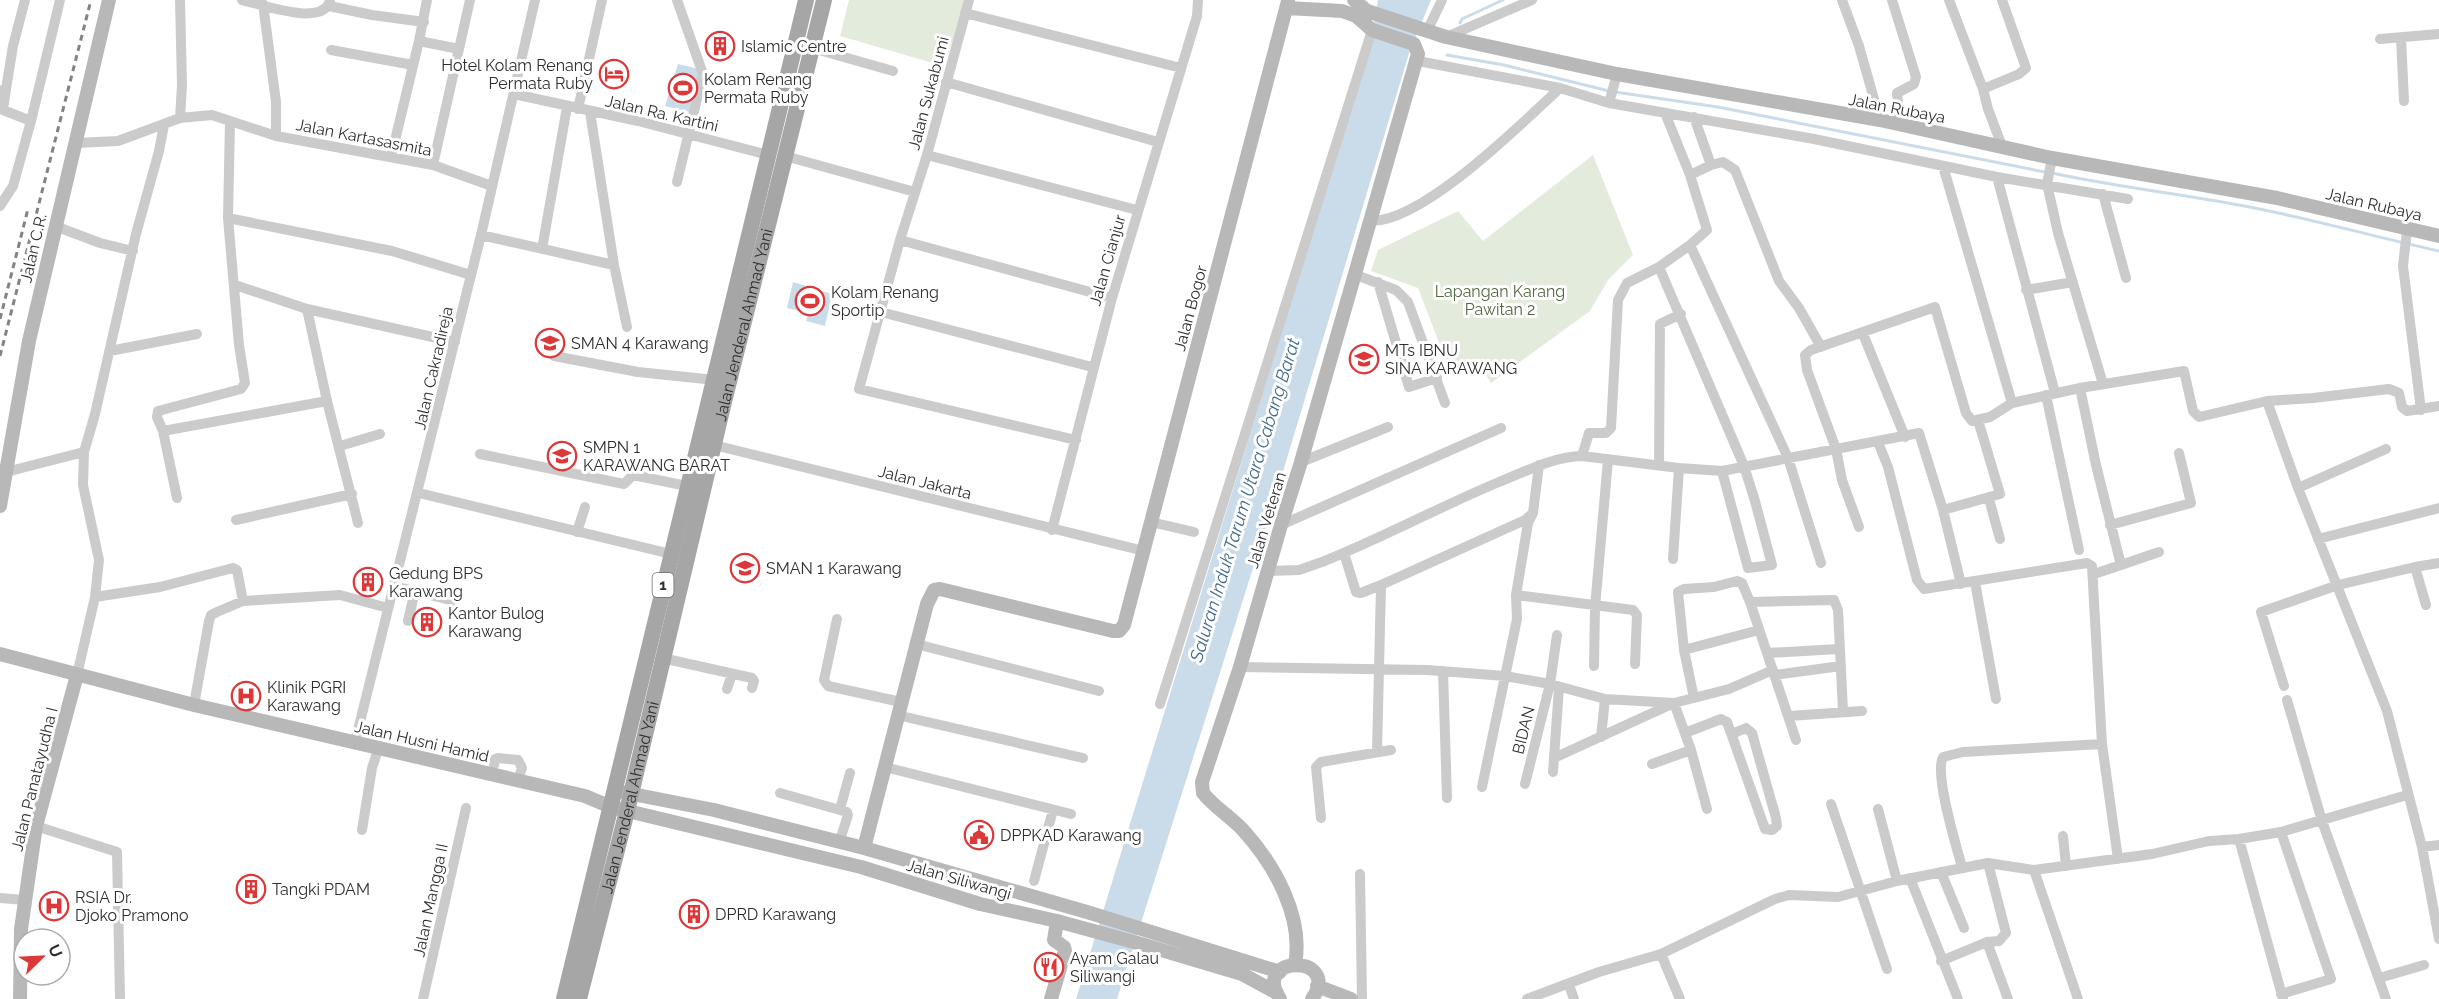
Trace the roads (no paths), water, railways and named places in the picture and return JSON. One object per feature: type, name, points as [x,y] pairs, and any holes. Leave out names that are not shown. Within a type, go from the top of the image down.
[{"type":"main road","name":"Jalan Jenderal Ahmad Yani","points":[[564,999],[662,658],[706,443],[718,357],[806,0]]},
{"type":"main road","name":"Jalan Jenderal Ahmad Yani","points":[[579,999],[687,486],[706,443],[785,156],[824,0]]},
{"type":"street","points":[[25,0],[3,90],[3,110],[31,121]]},
{"type":"street","points":[[1,203],[13,186],[60,0]]},
{"type":"street","name":"Jalan C.R.","points":[[0,506],[29,341],[109,0]]},
{"type":"street","points":[[76,143],[118,141],[180,118],[182,85],[180,0]]},
{"type":"street","points":[[242,0],[310,15],[323,11],[329,3],[372,15],[424,22]]},
{"type":"street","points":[[391,157],[424,22],[427,0]]},
{"type":"street","points":[[433,165],[470,0]]},
{"type":"street","name":"Jalan Cakradireja","points":[[355,742],[481,235],[534,0]]},
{"type":"street","points":[[542,249],[573,108],[602,0]]},
{"type":"street","points":[[677,0],[703,74],[677,182]]},
{"type":"street","name":"Jalan Sukabumi","points":[[969,0],[927,155],[900,240],[859,388],[1076,440]]},
{"type":"street","name":"Jalan Cianjur","points":[[1052,530],[1076,440],[1092,367],[1137,210],[1197,16],[1198,0]]},
{"type":"street","name":"Jalan Rubaya","points":[[1354,0],[1360,7],[1373,13],[1446,37],[1616,78],[1881,120],[2002,146],[2052,161],[2277,198],[2407,233],[2439,236]]},
{"type":"street","points":[[1424,28],[1442,0]]},
{"type":"street","points":[[1446,37],[1532,0]]},
{"type":"street","points":[[1842,0],[1859,46],[1881,120]]},
{"type":"street","points":[[1892,0],[1916,77],[1914,84],[1897,93],[1900,125]]},
{"type":"street","points":[[1949,0],[2002,146]]},
{"type":"street","points":[[1983,89],[2019,74],[2026,68],[2002,0]]},
{"type":"street","points":[[263,4],[276,102],[276,136]]},
{"type":"street","points":[[1288,4],[1342,11],[1356,16],[1372,30],[1414,44],[1418,61],[1560,88],[1665,114],[1694,117],[1997,177],[2048,182],[2128,199]]},
{"type":"street","name":"Jalan Bogor","points":[[916,644],[930,595],[934,590],[1113,632],[1119,631],[1124,625],[1288,4]]},
{"type":"street","points":[[965,13],[1181,68]]},
{"type":"street","points":[[1160,704],[1372,30]]},
{"type":"street","points":[[2380,39],[2439,34]]},
{"type":"street","points":[[2401,38],[2404,100]]},
{"type":"street","points":[[419,41],[459,49]]},
{"type":"street","points":[[812,48],[893,71]]},
{"type":"street","points":[[331,50],[413,65]]},
{"type":"street","name":"Jalan Veteran","points":[[1295,964],[1296,942],[1290,908],[1279,882],[1243,830],[1206,796],[1202,789],[1214,742],[1240,667],[1301,462],[1418,61]]},
{"type":"street","points":[[1610,101],[1616,78]]},
{"type":"street","points":[[946,82],[1158,142]]},
{"type":"street","points":[[1371,221],[1390,219],[1402,214],[1459,177],[1560,88]]},
{"type":"street","name":"Jalan Ra. Kartini","points":[[514,94],[638,121],[768,155]]},
{"type":"street","points":[[590,112],[614,265],[627,327]]},
{"type":"street","points":[[1582,456],[1589,433],[1606,433],[1611,428],[1618,300],[1621,292],[1627,283],[1659,267],[1707,230],[1690,175],[1665,114]]},
{"type":"street","name":"Jalan Kartasasmita","points":[[180,118],[212,116],[276,136],[433,165],[492,186]]},
{"type":"street","points":[[1694,117],[1711,165]]},
{"type":"street","points":[[177,498],[163,431],[157,417],[159,410],[244,387],[245,383],[239,345],[228,218],[230,122]]},
{"type":"street","points":[[0,654],[77,675],[95,597],[99,560],[83,485],[84,452],[164,125]]},
{"type":"street","points":[[927,155],[1137,210]]},
{"type":"street","points":[[785,156],[915,192]]},
{"type":"street","points":[[2052,161],[2048,182],[2058,233],[2103,384]]},
{"type":"street","points":[[1690,175],[1723,162],[1735,170],[1779,281],[1799,308],[1821,348]]},
{"type":"street","points":[[1943,165],[2012,403]]},
{"type":"street","points":[[1997,177],[2050,394],[2079,550]]},
{"type":"street","points":[[2103,194],[2126,278]]},
{"type":"street","points":[[228,218],[392,251],[471,275]]},
{"type":"street","points":[[55,226],[100,243],[133,251]]},
{"type":"street","points":[[2407,233],[2403,266],[2421,410]]},
{"type":"street","points":[[481,235],[614,265]]},
{"type":"street","points":[[900,240],[1112,298]]},
{"type":"street","points":[[1690,245],[1788,458],[1821,563]]},
{"type":"street","points":[[1659,267],[1744,466],[1772,566],[1748,568],[1722,471]]},
{"type":"street","points":[[1356,275],[1396,291],[1408,302],[1445,403]]},
{"type":"street","points":[[1378,282],[1409,387],[1437,378]]},
{"type":"street","points":[[2026,290],[2073,282]]},
{"type":"street","points":[[235,285],[307,309],[454,342]]},
{"type":"street","points":[[1859,527],[1842,480],[1836,449],[1805,362],[1805,355],[1811,350],[1863,334],[1935,307],[1966,413],[1972,422],[1990,417],[2012,403],[2080,388],[2184,371],[2193,411],[2199,417],[2267,401],[2389,389],[2399,393],[2402,407],[2407,411],[2439,406]]},
{"type":"street","points":[[307,309],[327,401],[358,523]]},
{"type":"street","points":[[881,312],[1092,367]]},
{"type":"street","points":[[1659,464],[1660,324],[1681,314]]},
{"type":"street","points":[[110,351],[197,334]]},
{"type":"street","points":[[1863,334],[1905,437]]},
{"type":"street","points":[[554,356],[638,372],[715,380]]},
{"type":"street","points":[[2080,388],[2121,566]]},
{"type":"street","points":[[163,431],[327,401]]},
{"type":"street","points":[[2267,401],[2298,488],[2386,711],[2422,847],[2439,939]]},
{"type":"street","points":[[1943,510],[1989,499],[2000,494],[1978,420]]},
{"type":"street","points":[[1301,462],[1388,427]]},
{"type":"street","points":[[1281,525],[1500,428]]},
{"type":"street","points":[[1268,571],[1299,570],[1344,553],[1460,498],[1539,465],[1567,457],[1582,456],[1722,471],[1919,433],[1943,510],[1961,584]]},
{"type":"street","points":[[340,446],[380,434]]},
{"type":"street","points":[[1878,442],[1888,467],[1919,585],[1924,589],[2087,562],[2092,566],[2098,702],[2118,859]]},
{"type":"street","name":"Jalan Jakarta","points":[[706,443],[1144,551]]},
{"type":"street","points":[[2298,488],[2386,449]]},
{"type":"street","points":[[6,472],[84,452]]},
{"type":"street","points":[[2110,525],[2191,503],[2179,453]]},
{"type":"street","points":[[480,454],[624,484],[633,474],[687,486]]},
{"type":"street","points":[[1593,666],[1595,607],[1608,460]]},
{"type":"street","points":[[1482,787],[1517,619],[1516,595],[1528,523],[1533,513],[1539,465]]},
{"type":"street","points":[[1673,559],[1679,468]]},
{"type":"street","points":[[418,493],[671,554]]},
{"type":"street","points":[[236,520],[352,494]]},
{"type":"street","points":[[1989,499],[2000,539]]},
{"type":"street","points":[[577,532],[585,507]]},
{"type":"street","points":[[2318,538],[2439,508]]},
{"type":"street","points":[[1344,553],[1356,592],[1361,593],[1525,520],[1533,513]]},
{"type":"street","points":[[1152,522],[1194,532]]},
{"type":"street","points":[[2094,574],[2159,552]]},
{"type":"street","points":[[2284,686],[2261,612],[2338,585],[2439,563]]},
{"type":"street","points":[[2415,567],[2427,605]]},
{"type":"street","points":[[95,597],[160,587],[233,568],[237,570],[243,601]]},
{"type":"street","points":[[1694,698],[1684,650],[1678,592],[1737,581],[1742,584],[1750,602],[1796,740]]},
{"type":"street","points":[[1975,582],[1996,699]]},
{"type":"street","points":[[1377,752],[1381,585]]},
{"type":"street","points":[[394,586],[454,601]]},
{"type":"street","points":[[408,621],[415,591]]},
{"type":"street","points":[[194,705],[211,615],[224,607],[243,601],[340,595],[388,608]]},
{"type":"street","points":[[1516,595],[1635,612],[1635,664]]},
{"type":"street","points":[[1750,602],[1834,600],[1838,610],[1843,711]]},
{"type":"street","points":[[837,619],[824,680],[828,686],[899,708],[1083,758]]},
{"type":"street","points":[[1684,650],[1759,630]]},
{"type":"street","points":[[1553,772],[1557,635]]},
{"type":"street","points":[[864,848],[916,644],[1099,691]]},
{"type":"street","points":[[1767,653],[1839,649]]},
{"type":"street","points":[[662,658],[688,669],[752,678],[754,681],[752,688]]},
{"type":"street","points":[[1554,758],[1674,703],[1729,689],[1774,673],[1841,666]]},
{"type":"street","points":[[1240,667],[1443,671],[1505,676],[1605,699],[1674,703]]},
{"type":"street","points":[[1443,671],[1448,798]]},
{"type":"street","points":[[727,689],[732,674]]},
{"type":"street","name":"Jalan Husni Hamid","points":[[77,675],[194,705],[585,796],[620,800]]},
{"type":"street","name":"Jalan Panatayudha I","points":[[20,999],[21,929],[36,826],[77,675]]},
{"type":"street","name":"BIDAN","points":[[1525,784],[1555,686]]},
{"type":"street","points":[[1601,737],[1605,699]]},
{"type":"street","points":[[2287,700],[2322,821],[2386,999]]},
{"type":"street","points":[[1674,703],[1691,750],[1707,809]]},
{"type":"street","points":[[1789,716],[1862,711]]},
{"type":"street","points":[[1685,733],[1721,719],[1727,722],[1765,829],[1772,830],[1778,826],[1752,734],[1746,728],[1732,734]]},
{"type":"street","points":[[1962,867],[1944,790],[1940,765],[1943,757],[1963,752],[2102,744]]},
{"type":"street","points":[[362,830],[372,768],[379,747]]},
{"type":"street","points":[[1321,818],[1316,767],[1321,762],[1391,750]]},
{"type":"street","points":[[1652,764],[1691,750]]},
{"type":"street","points":[[494,765],[495,759],[498,758],[518,760],[522,768],[518,780]]},
{"type":"street","points":[[885,767],[1071,814]]},
{"type":"street","points":[[840,809],[850,773]]},
{"type":"street","points":[[780,793],[847,812],[839,843]]},
{"type":"street","points":[[1527,999],[1599,972],[1661,954],[1775,899],[1788,895],[1838,897],[1897,881],[1988,862],[2034,870],[2118,859],[2209,841],[2281,832],[2407,795]]},
{"type":"street","name":"Jalan Siliwangi","points":[[620,800],[752,820],[864,848],[1087,912],[1280,972]]},
{"type":"street","name":"Jalan Siliwangi","points":[[620,800],[749,840],[861,867],[980,904],[1084,928],[1242,974],[1279,996]]},
{"type":"street","points":[[1831,804],[1887,969]]},
{"type":"street","name":"Jalan Mangga II","points":[[423,999],[466,808]]},
{"type":"street","points":[[1878,809],[1897,881]]},
{"type":"street","points":[[1034,881],[1053,810]]},
{"type":"street","points":[[749,840],[752,820]]},
{"type":"street","points":[[36,826],[117,852],[120,999]]},
{"type":"street","points":[[2238,839],[2282,997],[2331,979],[2281,832]]},
{"type":"street","points":[[2063,836],[2066,866]]},
{"type":"street","points":[[2422,847],[2439,845]]},
{"type":"street","points":[[1941,961],[1987,942],[1999,941],[2006,933],[1988,862]]},
{"type":"street","points":[[2034,870],[2078,999]]},
{"type":"street","points":[[1941,872],[1964,928]]},
{"type":"street","points":[[1359,874],[1362,999]]},
{"type":"street","points":[[1910,878],[1958,999]]},
{"type":"street","points":[[980,904],[986,883]]},
{"type":"street","points":[[0,898],[25,900]]},
{"type":"street","points":[[1051,999],[1065,951],[1064,947],[1054,940],[1057,921]]},
{"type":"street","points":[[1987,942],[2008,999]]},
{"type":"street","points":[[1661,954],[1680,999]]},
{"type":"street","points":[[1279,996],[1276,980],[1286,966],[1295,964],[1303,965],[1311,970],[1316,977],[1315,992],[1351,999]]},
{"type":"street","points":[[2379,978],[2424,965]]},
{"type":"street","points":[[1569,985],[1574,999]]},
{"type":"water","name":"Saluran Induk Tarum Utara Cabang Barat","points":[[1378,0],[1431,0],[1410,50],[1272,508],[1117,999],[1076,999],[1371,42]]},
{"type":"water","name":"Kolam Renang Permata Ruby","points":[[678,64],[700,69],[690,112],[665,106]]},
{"type":"water","name":"Kolam Renang Sportip","points":[[793,282],[832,294],[825,326],[806,321],[808,313],[787,308]]},
{"type":"waterway","points":[[1460,23],[1462,19],[1503,0]]},
{"type":"waterway","points":[[1447,55],[1504,65],[1609,91]]},
{"type":"waterway","points":[[1615,92],[1718,107],[2045,172]]},
{"type":"waterway","points":[[2052,173],[2259,209],[2439,251]]},
{"type":"railway","points":[[0,356],[91,0]]},
{"type":"railway","points":[[0,319],[28,209]]},
{"type":"place","name":"Islamic Centre","points":[[720,46]]},
{"type":"place","name":"Hotel Kolam Renang Permata Ruby","points":[[614,74]]},
{"type":"place","name":"Kolam Renang Permata Ruby","points":[[683,88]]},
{"type":"place","name":"Kolam Renang Sportip","points":[[810,301]]},
{"type":"place","name":"SMAN 4 Karawang","points":[[550,343]]},
{"type":"place","name":"MTs IBNU SINA KARAWANG","points":[[1364,359]]},
{"type":"place","name":"SMPN 1 KARAWANG BARAT","points":[[562,456]]},
{"type":"place","name":"SMAN 1 Karawang","points":[[745,568]]},
{"type":"place","name":"Gedung BPS Karawang","points":[[368,582]]},
{"type":"place","name":"Kantor Bulog Karawang","points":[[427,622]]},
{"type":"place","name":"Klinik PGRI Karawang","points":[[246,696]]},
{"type":"place","name":"DPPKAD Karawang","points":[[979,835]]},
{"type":"place","name":"Tangki PDAM","points":[[251,889]]},
{"type":"place","name":"RSIA Dr. Djoko Pramono","points":[[54,906]]},
{"type":"place","name":"DPRD Karawang","points":[[694,914]]},
{"type":"place","name":"Ayam Galau Siliwangi","points":[[1049,967]]},
{"type":"park label","name":"Lapangan Karang Pawitan 2","points":[[1500,300]]}]
